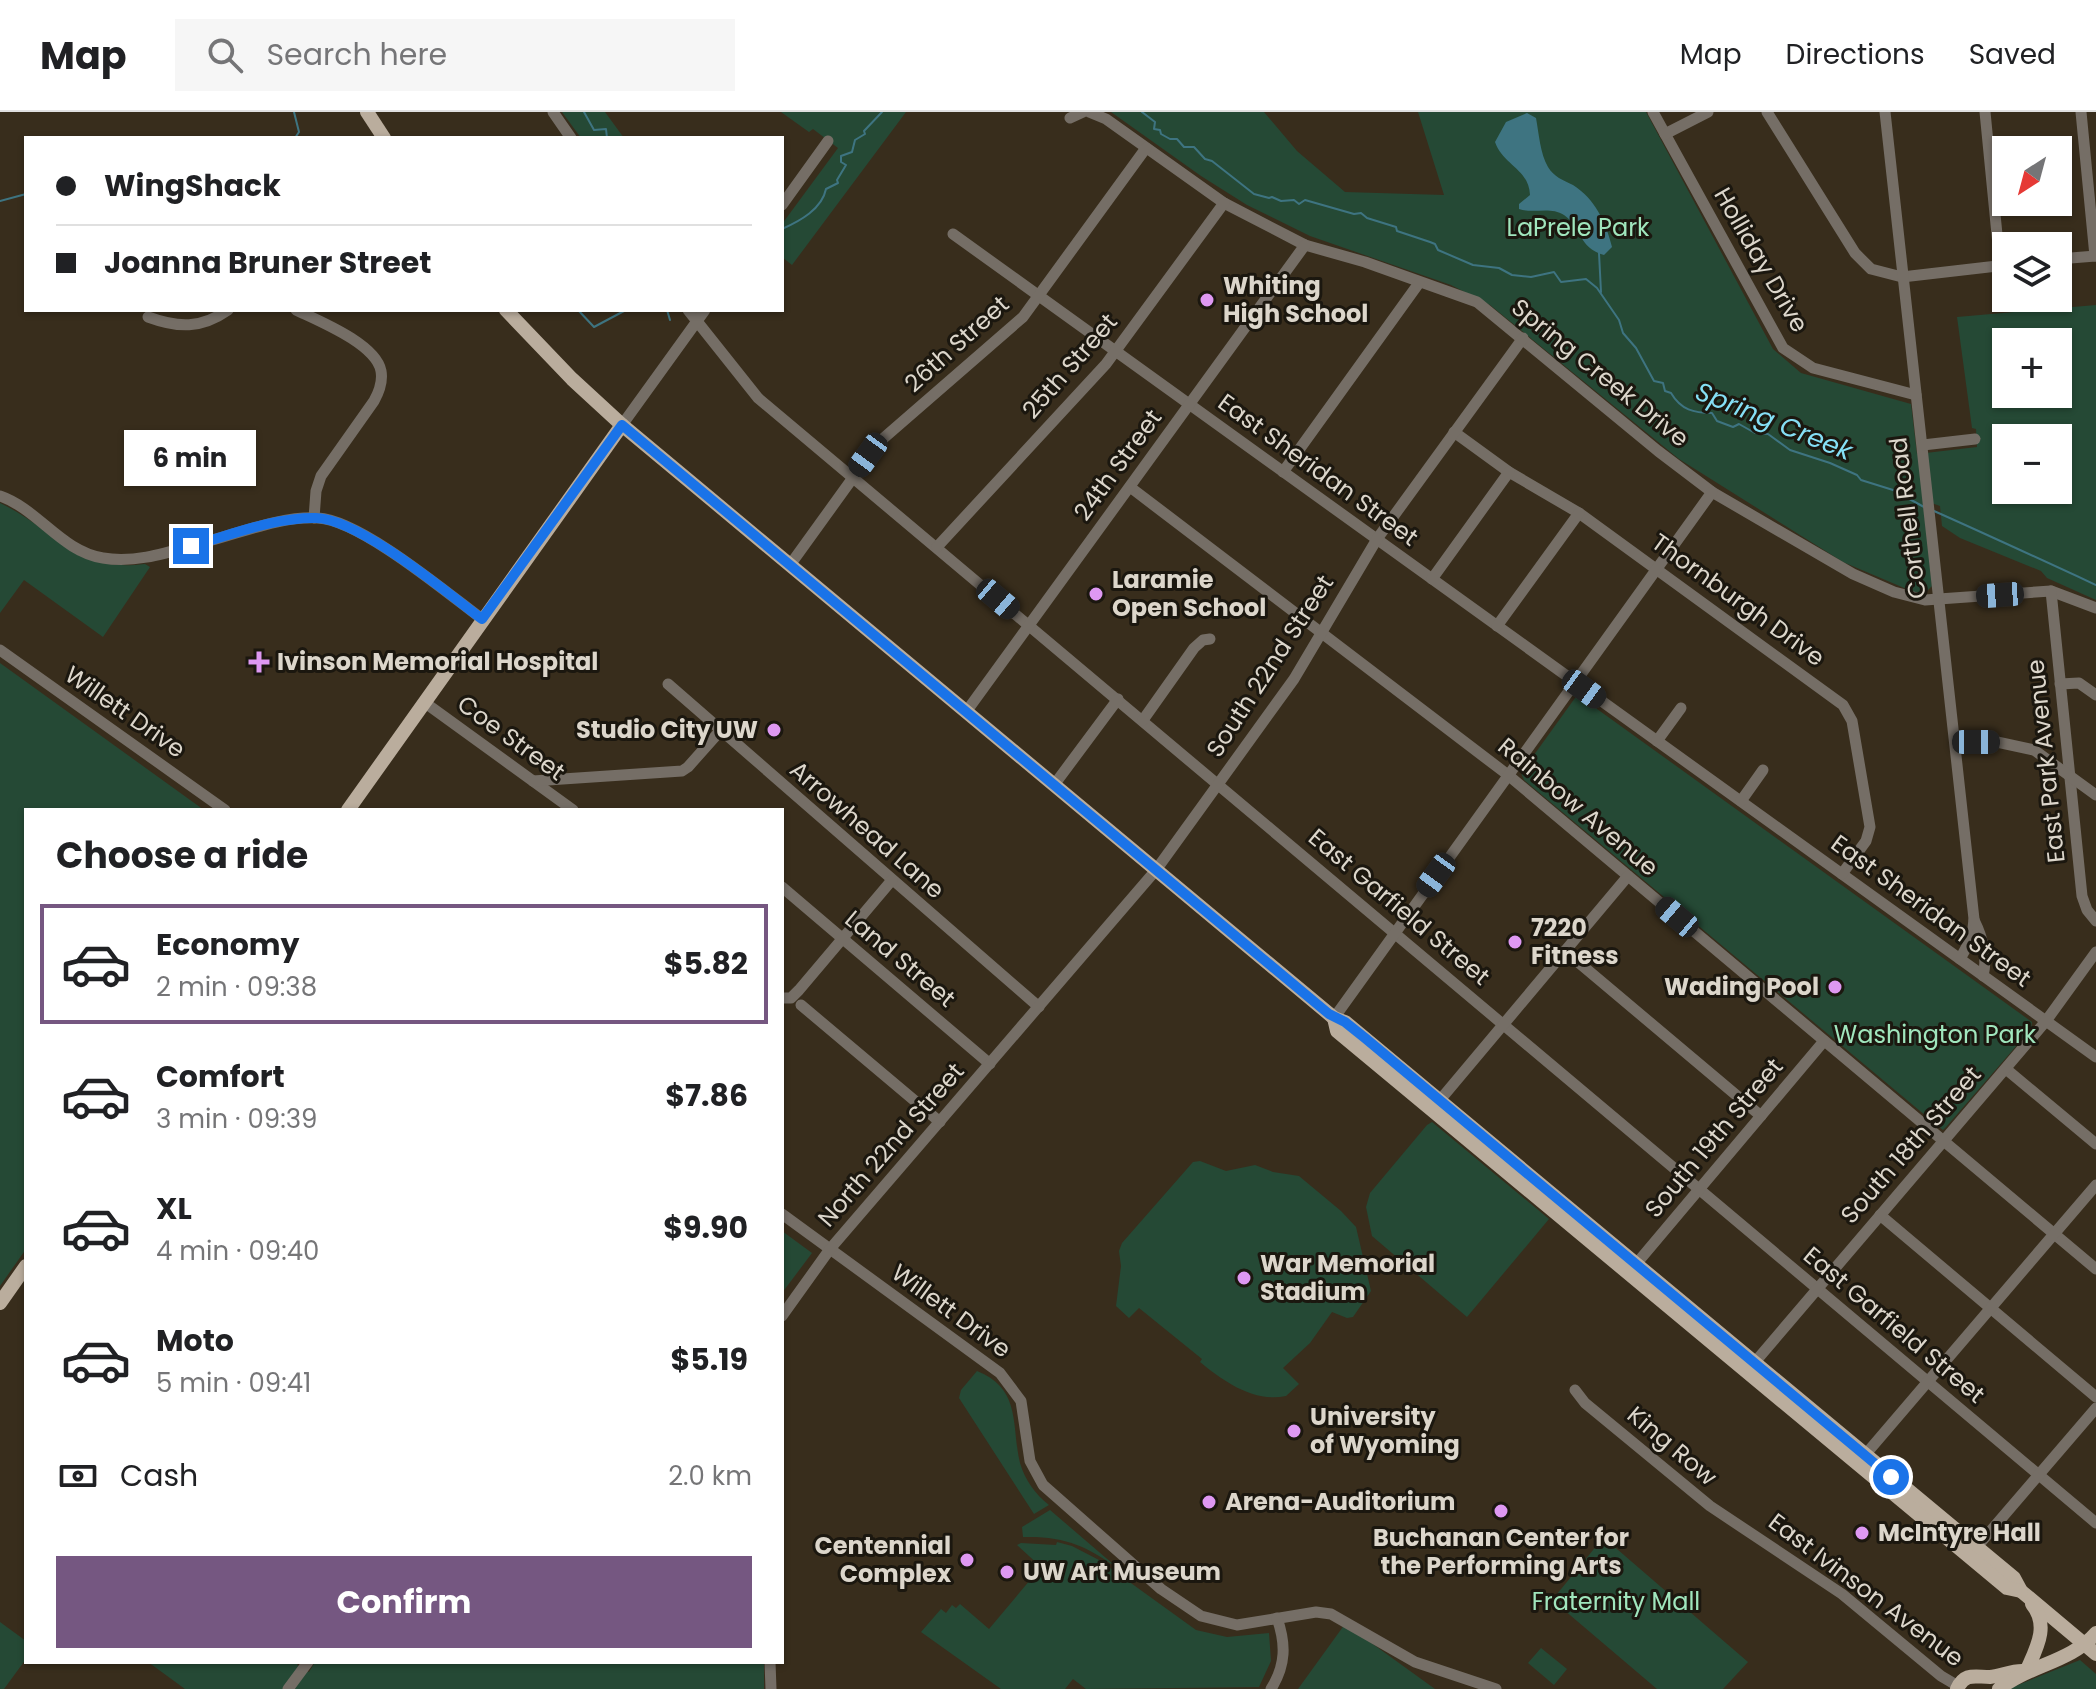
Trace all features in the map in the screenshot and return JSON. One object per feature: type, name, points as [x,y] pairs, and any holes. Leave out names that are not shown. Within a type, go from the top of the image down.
[{"type":"main road","points":[[367,112],[383,136]]},
{"type":"main road","points":[[508,312],[572,379],[622,425],[1334,1018],[1345,1022],[1440,1100],[2014,1578],[2036,1609],[2042,1624],[2039,1645],[2026,1672]]},
{"type":"main road","points":[[349,808],[622,425]]},
{"type":"main road","points":[[1334,1018],[1337,1031],[2007,1588],[2021,1591],[2091,1649]]},
{"type":"main road","points":[[0,1303],[24,1269]]},
{"type":"main road","points":[[2091,1649],[2096,1633]]},
{"type":"main road","points":[[1958,1688],[1964,1679],[1973,1675],[1994,1685],[2013,1671],[2026,1672],[2091,1649]]},
{"type":"street","points":[[553,112],[570,136]]},
{"type":"street","name":"Spring Creek Drive","points":[[1070,118],[1086,112],[1106,119],[1224,203],[1305,245],[1365,262],[1477,302],[1712,492],[1853,574],[1911,597],[1940,599],[2051,591],[2096,608]]},
{"type":"street","name":"Holliday Drive","points":[[1653,112],[1783,348],[1813,368],[1916,395]]},
{"type":"street","points":[[1665,134],[1708,112]]},
{"type":"street","points":[[1767,112],[1861,262],[1881,274],[1902,277],[1992,266]]},
{"type":"street","name":"Corthell Road","points":[[1885,112],[1974,919],[1972,937],[1960,959]]},
{"type":"street","points":[[1985,112],[1999,232]]},
{"type":"street","points":[[2072,258],[2096,256],[2081,112]]},
{"type":"street","points":[[784,202],[828,141]]},
{"type":"street","name":"26th Street","points":[[790,565],[878,443],[1023,317],[1146,148]]},
{"type":"street","name":"25th Street","points":[[937,547],[1116,352],[1224,203]]},
{"type":"street","name":"East Sheridan Street","points":[[953,234],[2096,1057]]},
{"type":"street","name":"24th Street","points":[[966,712],[1305,245]]},
{"type":"street","points":[[1283,472],[1419,283]]},
{"type":"street","points":[[148,317],[186,326],[209,321],[225,312]]},
{"type":"street","points":[[300,312],[363,347],[373,356],[382,372],[374,401],[321,476],[316,491],[314,518]]},
{"type":"street","name":"East Garfield Street","points":[[690,312],[758,398],[2096,1523]]},
{"type":"street","points":[[622,425],[704,312]]},
{"type":"street","name":"South 22nd Street","points":[[1039,1007],[1156,870],[1219,783],[1294,679],[1377,539],[1523,338]]},
{"type":"street","name":"Thornburgh Drive","points":[[1454,432],[1509,472],[1579,513],[1834,697],[1849,712],[1870,827],[1866,841],[1842,874]]},
{"type":"street","points":[[1923,445],[1975,439]]},
{"type":"street","points":[[1432,579],[1509,472]]},
{"type":"street","name":"Rainbow Avenue","points":[[1130,487],[1508,775],[2096,1269]]},
{"type":"street","points":[[1334,1018],[1712,492]]},
{"type":"street","points":[[0,496],[25,508],[80,550],[103,558],[131,560],[275,523],[314,518],[341,522],[482,619]]},
{"type":"street","points":[[1497,626],[1579,513]]},
{"type":"street","name":"East Park Avenue","points":[[2051,591],[2082,896],[2087,910],[2096,921]]},
{"type":"street","points":[[1143,720],[1194,648],[1203,640],[1210,639]]},
{"type":"street","name":"Willett Drive","points":[[0,650],[222,808]]},
{"type":"street","points":[[2060,684],[2079,683],[2096,695]]},
{"type":"street","name":"Arrowhead Lane","points":[[668,684],[1039,1007]]},
{"type":"street","points":[[1054,785],[1118,699]]},
{"type":"street","name":"Coe Street","points":[[424,702],[570,808]]},
{"type":"street","points":[[1657,741],[1681,708]]},
{"type":"street","points":[[533,781],[682,771],[720,731]]},
{"type":"street","points":[[1955,742],[1997,742],[2034,750],[2096,795]]},
{"type":"street","points":[[1741,801],[1763,770]]},
{"type":"street","points":[[1440,1100],[1628,876]]},
{"type":"street","points":[[784,998],[791,998],[799,990],[892,880]]},
{"type":"street","name":"Land Street","points":[[784,889],[990,1064]]},
{"type":"street","name":"Corthell Road","points":[[1974,919],[1982,935],[1986,966],[1983,976]]},
{"type":"street","points":[[1565,951],[1761,1116]]},
{"type":"street","name":"South 18th Street","points":[[1755,1362],[2046,1021],[2096,952]]},
{"type":"street","points":[[801,1005],[940,1122]]},
{"type":"street","name":"North 22nd Street","points":[[784,1313],[830,1249],[1039,1007]]},
{"type":"street","name":"South 19th Street","points":[[1637,1263],[1824,1041]]},
{"type":"street","points":[[2006,1069],[2096,1144]]},
{"type":"street","points":[[1865,1455],[2096,1185]]},
{"type":"street","name":"Willett Drive","points":[[784,1215],[1009,1382],[1024,1409],[1029,1454],[1037,1477],[1051,1493],[1161,1589],[1194,1613],[1217,1622],[1247,1624],[1316,1612],[1331,1614],[1395,1653],[1496,1689]]},
{"type":"street","points":[[1880,1215],[2096,1397]]},
{"type":"street","name":"King Row","points":[[1575,1390],[1585,1403],[1710,1506],[1747,1529]]},
{"type":"street","points":[[1976,1548],[2096,1408]]},
{"type":"street","name":"East Ivinson Avenue","points":[[1747,1529],[1842,1594],[1958,1688]]},
{"type":"street","points":[[1271,1689],[1281,1670],[1284,1650],[1277,1618]]},
{"type":"street","points":[[288,1689],[307,1664]]},
{"type":"street","points":[[770,1664],[771,1689]]},
{"type":"green space","points":[[562,112],[605,112],[623,136],[580,136]]},
{"type":"green space","points":[[781,112],[906,112],[792,265],[784,259],[784,221],[838,148],[813,129],[809,132]]},
{"type":"green space","name":"LaPrele Park","points":[[1111,112],[1264,112],[1297,151],[1345,192],[1444,195],[1418,112],[1646,112],[1773,349],[1801,373],[1911,404],[1917,454],[1977,447],[1957,317],[2015,312],[2072,312],[2072,307],[2096,305],[2096,600],[2047,578],[2041,571],[1960,538],[1942,526],[1940,506],[1923,500],[1932,586],[1923,595],[1843,562],[1679,459],[1490,305],[1451,285],[1310,236],[1247,205]]},
{"type":"green space","points":[[0,503],[82,556],[99,562],[145,564],[150,567],[103,637],[24,580],[0,613]]},
{"type":"green space","points":[[0,663],[201,808],[24,808],[24,1252],[0,1286]]},
{"type":"green space","name":"Washington Park","points":[[1579,696],[2032,1022],[2031,1029],[1943,1130],[1524,780],[1521,773]]},
{"type":"green space","points":[[1432,1122],[1549,1219],[1467,1317],[1372,1236],[1366,1207],[1370,1193]]},
{"type":"green space","name":"War Memorial Stadium","points":[[1200,1161],[1226,1171],[1255,1165],[1273,1172],[1299,1176],[1356,1227],[1371,1291],[1353,1317],[1332,1312],[1310,1343],[1283,1368],[1299,1384],[1286,1396],[1262,1396],[1240,1389],[1200,1362],[1202,1359],[1139,1308],[1129,1318],[1116,1306],[1122,1243],[1193,1162]]},
{"type":"green space","points":[[784,1232],[812,1253],[784,1290]]},
{"type":"green space","points":[[977,1371],[991,1379],[1008,1398],[1022,1469],[1031,1486],[1049,1505],[1034,1514],[959,1398],[961,1390]]},
{"type":"green space","points":[[1050,1510],[1120,1570],[1075,1544],[1051,1538],[1023,1537],[1022,1527]]},
{"type":"green space","name":"Fraternity Mall","points":[[1605,1541],[1748,1662],[1723,1689],[1657,1689],[1557,1604],[1554,1600],[1557,1594],[1598,1544]]},
{"type":"green space","points":[[1057,1542],[1099,1560],[1196,1630],[1227,1637],[1269,1633],[1271,1661],[1259,1687],[1086,1689],[1073,1679],[1065,1689],[1001,1689],[921,1632],[941,1609],[946,1613],[952,1605],[956,1608],[960,1604],[989,1629],[1041,1567],[1017,1545],[1056,1545]]},
{"type":"green space","points":[[0,1622],[24,1640],[24,1662],[4,1689],[0,1689]]},
{"type":"green space","points":[[1345,1624],[1435,1689],[1298,1689]]},
{"type":"green space","points":[[1541,1648],[1567,1669],[1554,1685],[1528,1663]]},
{"type":"green space","points":[[2080,1660],[2096,1674],[2096,1689],[2008,1689]]},
{"type":"green space","points":[[151,1664],[298,1664],[309,1672],[314,1664],[764,1664],[764,1689],[185,1689]]},
{"type":"water","points":[[1527,113],[1536,118],[1541,150],[1550,170],[1588,197],[1598,212],[1612,247],[1604,255],[1589,247],[1570,220],[1559,212],[1519,209],[1519,204],[1530,195],[1529,186],[1495,142],[1506,122]]},
{"type":"waterway","name":"Spring Creek","points":[[294,112],[299,132],[296,136]]},
{"type":"waterway","name":"Spring Creek","points":[[584,112],[594,130],[606,129],[607,136]]},
{"type":"waterway","name":"Spring Creek","points":[[784,228],[809,214],[820,203],[826,189],[838,183],[846,165],[841,162],[841,156],[852,152],[855,140],[865,134],[864,131],[882,112]]},
{"type":"waterway","name":"Spring Creek","points":[[1142,112],[1155,122],[1154,129],[1170,139],[1177,139],[1184,147],[1194,147],[1205,159],[1212,161],[1254,194],[1281,201],[1294,200],[1299,204],[1305,200],[1354,214],[1361,213],[1367,218],[1396,227],[1397,231],[1435,244],[1438,250],[1473,265],[1499,268],[1512,275],[1531,277],[1554,272],[1561,282],[1586,279],[1597,288],[1619,320],[1623,333],[1636,348],[1654,381],[1663,383],[1665,391],[1684,407],[1712,413],[1717,421],[1733,427],[1739,424],[1755,433],[1768,434],[1790,450],[1830,463],[1924,507]]},
{"type":"waterway","name":"Spring Creek","points":[[0,201],[24,195]]},
{"type":"waterway","points":[[1599,253],[1601,292]]},
{"type":"waterway","points":[[580,312],[594,327],[622,312]]},
{"type":"waterway","points":[[668,312],[670,320]]},
{"type":"waterway","name":"Spring Creek","points":[[1934,511],[2096,585]]},
{"type":"place","name":"Whiting High School","points":[[1207,300]]},
{"type":"place","name":"Laramie Open School","points":[[1096,594]]},
{"type":"place","name":"Ivinson Memorial Hospital","points":[[259,662]]},
{"type":"place","name":"Studio City UW","points":[[774,730]]},
{"type":"place","name":"7220 Fitness","points":[[1515,942]]},
{"type":"place","name":"Wading Pool","points":[[1835,987]]},
{"type":"place","name":"War Memorial Stadium","points":[[1244,1278]]},
{"type":"place","name":"University of Wyoming","points":[[1294,1431]]},
{"type":"place","name":"Arena-Auditorium","points":[[1209,1502]]},
{"type":"place","name":"Buchanan Center for the Performing Arts","points":[[1501,1511]]},
{"type":"place","name":"McIntyre Hall","points":[[1862,1533]]},
{"type":"place","name":"Centennial Complex","points":[[967,1560]]},
{"type":"place","name":"UW Art Museum","points":[[1007,1572]]},
{"type":"route","points":[[191,546],[275,523],[314,518],[334,520],[367,536],[482,619],[622,425],[1329,1014],[1365,1038],[1637,1263],[1891,1477]]}]
